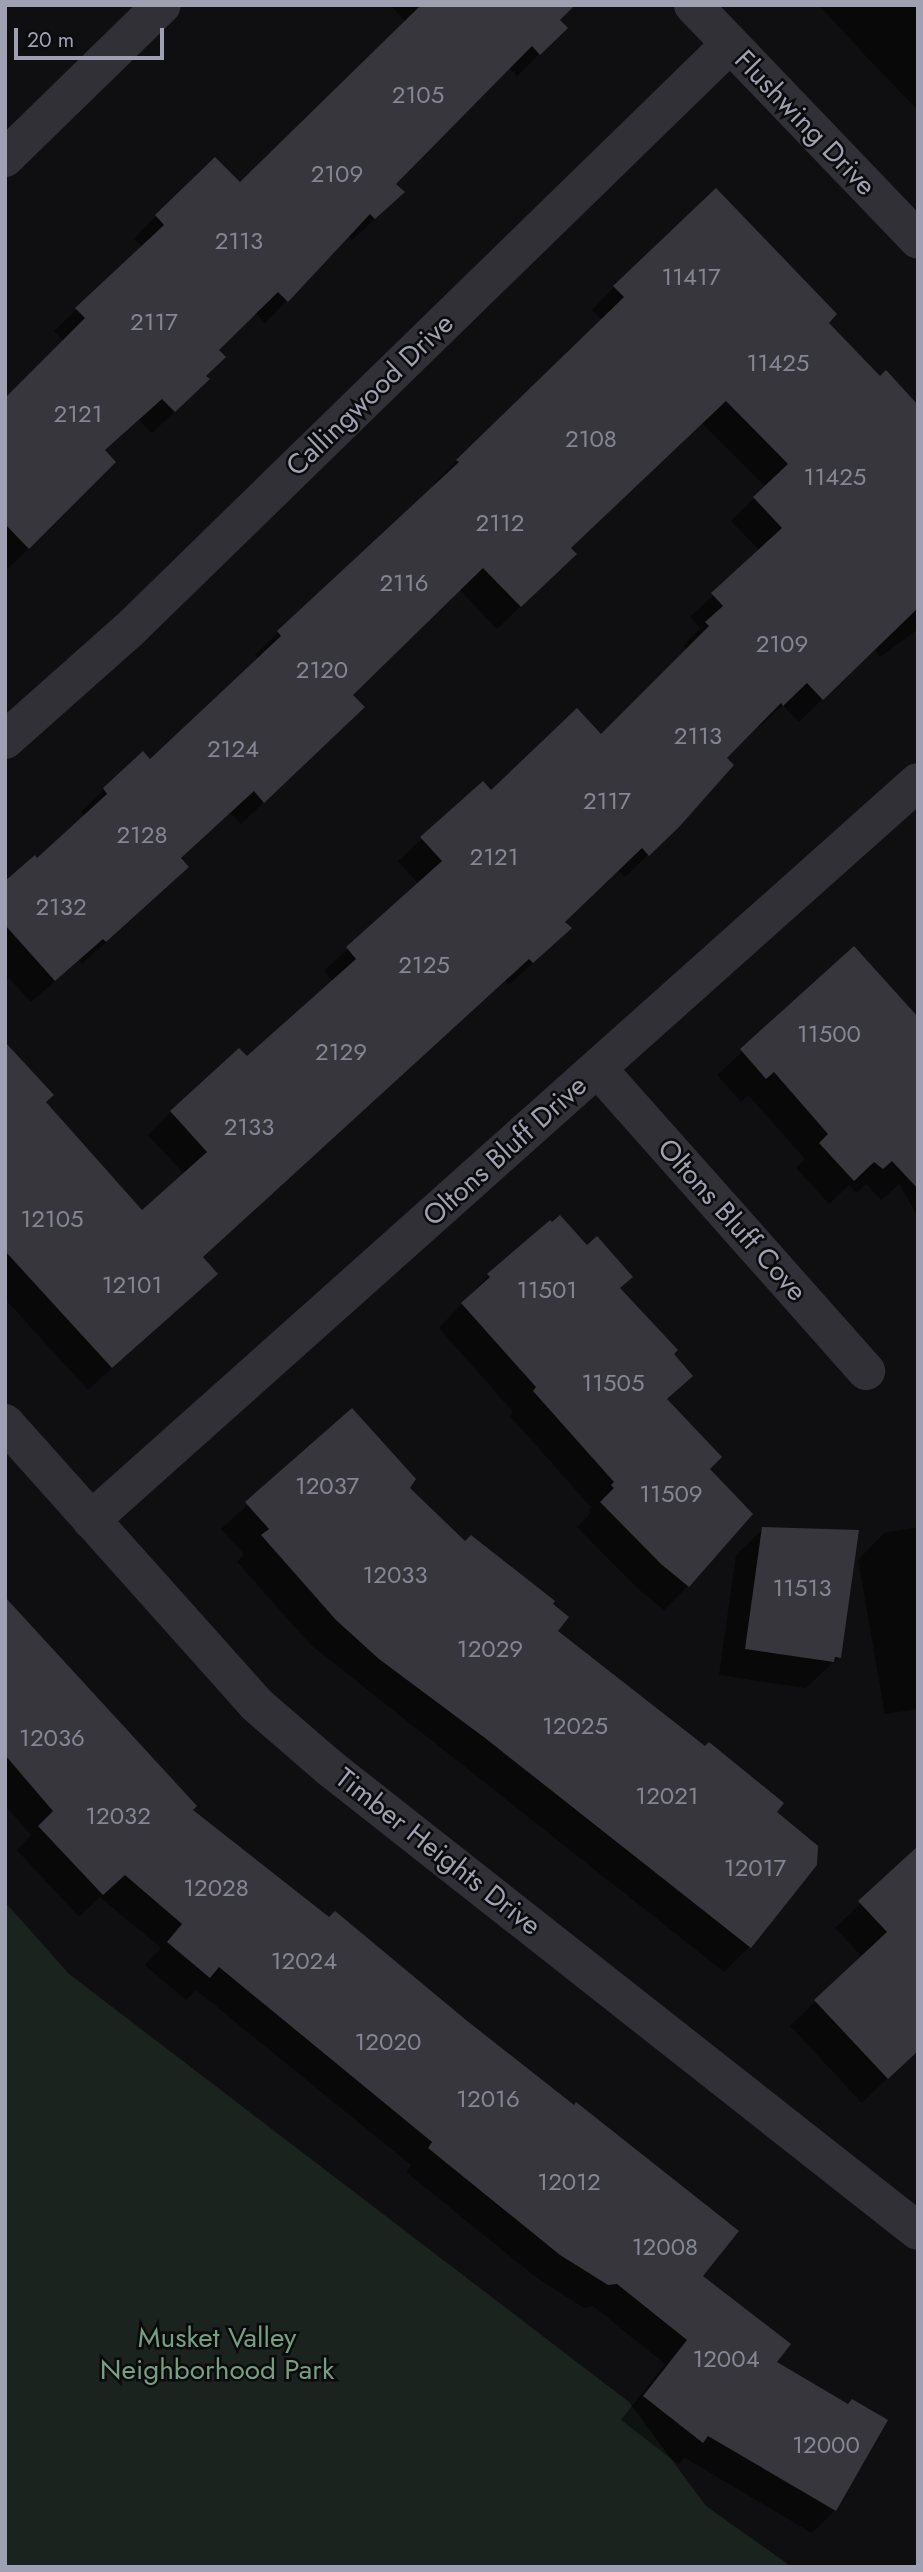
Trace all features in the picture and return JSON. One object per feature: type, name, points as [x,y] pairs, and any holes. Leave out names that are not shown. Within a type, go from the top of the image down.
[{"type":"street","points":[[5,158],[162,5]]},
{"type":"street","name":"Flushwing Drive","points":[[693,5],[918,240]]},
{"type":"street","name":"Callingwood Drive","points":[[5,740],[129,631],[729,45]]},
{"type":"street","name":"Oltons Bluff Drive","points":[[91,1520],[918,782]]},
{"type":"street","name":"Oltons Bluff Cove","points":[[598,1069],[866,1371]]},
{"type":"street","name":"Timber Heights Drive","points":[[5,1423],[257,1704],[330,1768],[918,2231]]},
{"type":"green space","name":"Musket Valley Neighborhood Park","points":[[5,1902],[69,1974],[629,2402],[706,2506],[792,2567],[5,2567]]},
{"type":"building","points":[[421,5],[575,5],[560,20],[568,28],[540,55],[532,46],[396,184],[405,192],[375,219],[370,214],[288,302],[278,292],[219,350],[226,357],[206,376],[210,379],[175,412],[162,399],[105,450],[116,462],[29,549],[5,524],[5,398],[85,318],[75,308],[164,225],[155,215],[215,157],[240,182]]},
{"type":"building","points":[[716,188],[837,314],[829,323],[880,376],[886,370],[918,405],[918,608],[823,700],[807,683],[783,706],[781,703],[727,758],[734,765],[680,826],[649,856],[642,848],[565,922],[572,928],[533,963],[529,959],[203,1257],[218,1274],[112,1368],[5,1251],[5,1042],[54,1095],[46,1102],[142,1210],[207,1152],[170,1111],[239,1048],[247,1056],[356,959],[346,947],[442,861],[420,837],[483,781],[491,790],[577,708],[601,734],[709,626],[705,622],[723,606],[711,593],[782,528],[753,497],[788,464],[726,401],[571,548],[577,554],[521,607],[483,568],[353,695],[365,707],[264,803],[254,791],[181,858],[189,867],[106,942],[103,939],[55,981],[5,925],[5,881],[35,855],[37,858],[107,794],[103,788],[143,751],[150,759],[281,636],[277,631],[459,462],[456,460],[624,297],[613,286]]},
{"type":"building","points":[[854,946],[918,1017],[918,1189],[892,1161],[883,1169],[874,1162],[854,1181],[819,1143],[828,1134],[774,1072],[766,1079],[740,1049]]},
{"type":"building","points":[[560,1215],[587,1245],[597,1236],[633,1277],[620,1288],[678,1350],[674,1354],[693,1376],[667,1399],[722,1457],[710,1469],[753,1514],[689,1587],[661,1564],[600,1502],[614,1488],[611,1485],[614,1482],[533,1391],[536,1387],[461,1303],[490,1277],[487,1274],[550,1220],[552,1222]]},
{"type":"building","points":[[352,1408],[416,1479],[410,1488],[465,1541],[471,1535],[555,1601],[553,1604],[569,1617],[558,1631],[705,1746],[709,1742],[784,1803],[777,1812],[818,1846],[817,1865],[751,1948],[485,1738],[379,1659],[336,1620],[261,1535],[269,1529],[245,1502]]},
{"type":"building","points":[[762,1527],[859,1530],[841,1658],[835,1657],[834,1662],[745,1649]]},
{"type":"building","points":[[5,1597],[197,1806],[193,1810],[329,1917],[335,1911],[466,2020],[574,2105],[576,2102],[739,2231],[703,2276],[791,2344],[777,2362],[848,2404],[852,2399],[888,2420],[836,2511],[708,2436],[703,2443],[643,2396],[687,2340],[617,2284],[608,2285],[560,2255],[428,2148],[432,2142],[219,1967],[210,1978],[167,1942],[182,1924],[125,1875],[103,1895],[38,1826],[53,1811],[5,1755]]},
{"type":"building","points":[[918,1846],[918,2051],[888,2079],[814,2000],[887,1932],[858,1901]]}]
